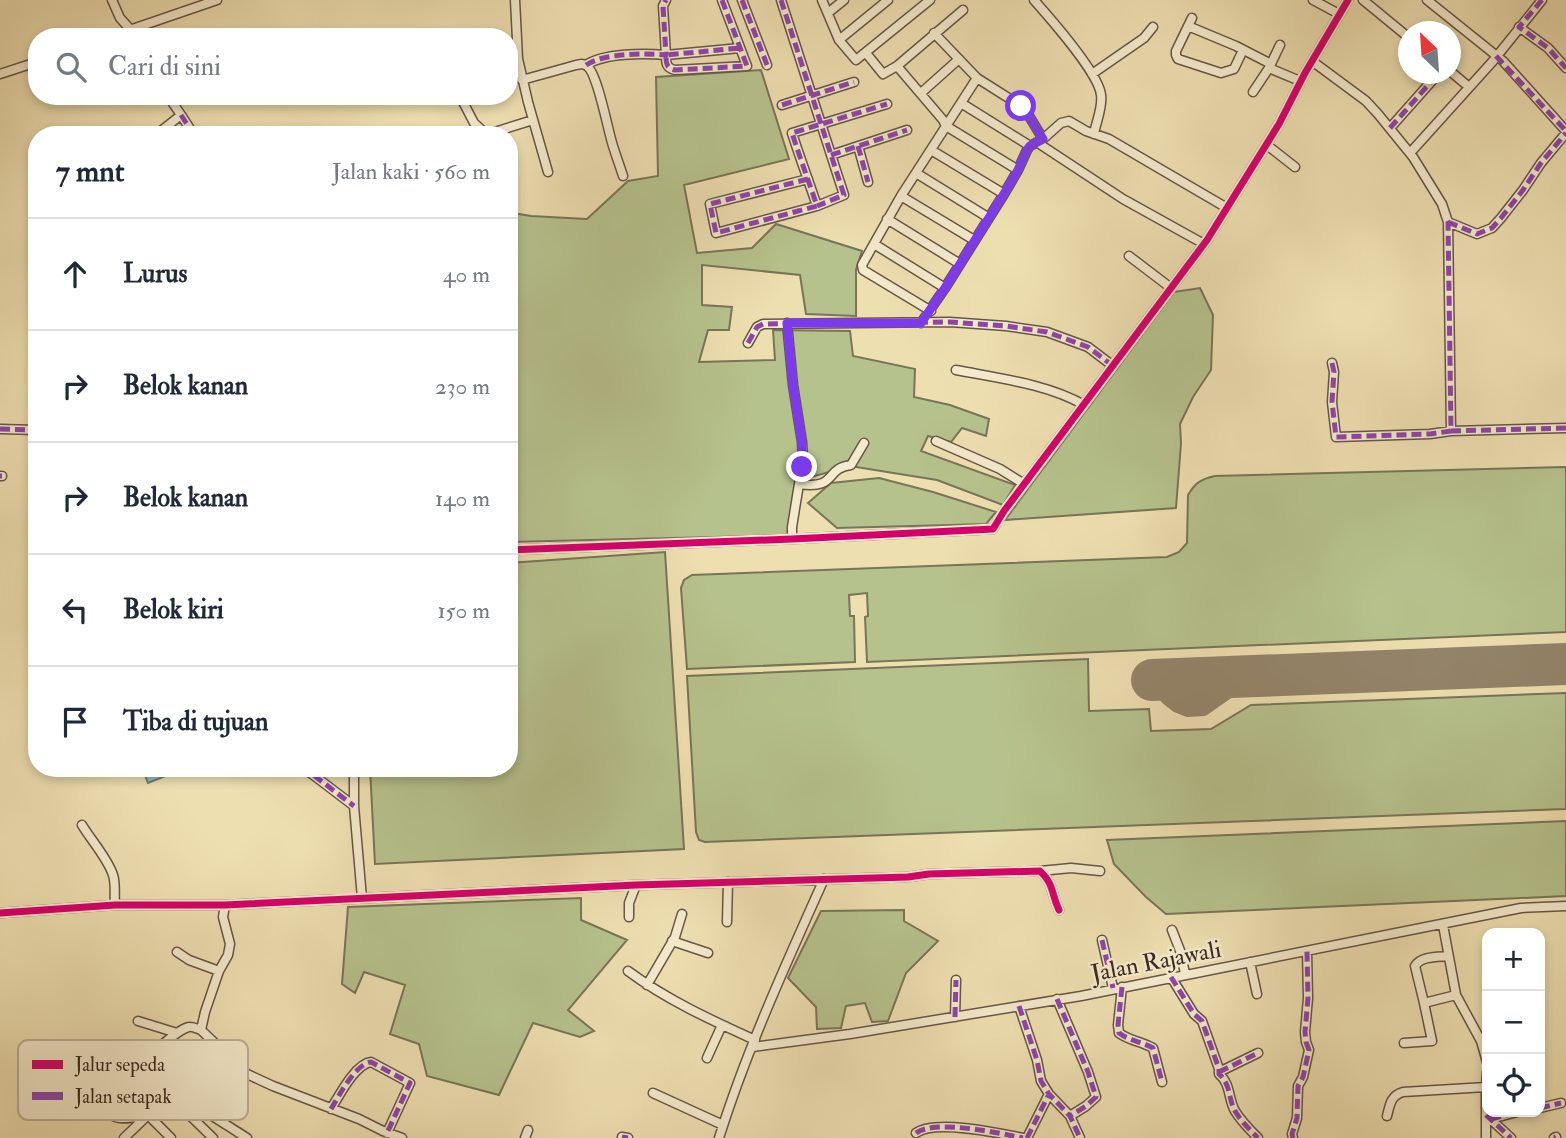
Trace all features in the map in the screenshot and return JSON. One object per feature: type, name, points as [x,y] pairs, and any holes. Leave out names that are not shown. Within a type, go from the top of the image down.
[{"type":"street","points":[[112,0],[128,28]]},
{"type":"street","points":[[145,28],[217,0]]},
{"type":"street","points":[[515,0],[516,28]]},
{"type":"street","points":[[666,0],[663,6],[666,62],[669,68],[675,70],[747,66],[722,0]]},
{"type":"street","points":[[742,0],[767,65]]},
{"type":"street","points":[[781,0],[844,195],[817,206],[716,233],[710,204],[808,179]]},
{"type":"street","points":[[822,0],[839,40],[854,60],[858,60],[930,0]]},
{"type":"street","points":[[828,13],[844,0]]},
{"type":"street","points":[[839,40],[888,0]]},
{"type":"street","points":[[1034,0],[1068,40],[1099,86],[1102,99],[1094,134]]},
{"type":"street","points":[[1313,0],[1339,14]]},
{"type":"street","points":[[518,550],[994,528],[1204,244],[1279,124],[1300,81],[1348,0]]},
{"type":"street","points":[[1363,0],[1398,28]]},
{"type":"street","points":[[1427,0],[1496,56],[1566,132],[1492,228],[1477,234],[1448,222]]},
{"type":"street","points":[[1410,153],[1542,0]]},
{"type":"street","points":[[866,53],[883,74],[897,66],[963,10]]},
{"type":"street","points":[[1243,50],[1234,69],[1221,73],[1178,59],[1176,55],[1190,22],[1243,50],[1270,66],[1300,81]]},
{"type":"street","points":[[1092,74],[1144,38],[1153,27]]},
{"type":"street","points":[[1519,27],[1548,48],[1566,68]]},
{"type":"street","points":[[934,33],[977,78],[1026,111],[1037,143]]},
{"type":"street","points":[[1253,92],[1280,45]]},
{"type":"street","points":[[522,80],[609,57],[740,48]]},
{"type":"street","points":[[518,59],[548,172]]},
{"type":"street","points":[[921,93],[959,59]]},
{"type":"street","points":[[1312,61],[1366,101],[1410,153],[1442,204],[1448,222],[1451,431]]},
{"type":"street","points":[[0,74],[28,65]]},
{"type":"street","points":[[586,65],[598,90],[623,176]]},
{"type":"street","points":[[897,66],[946,126],[1018,170]]},
{"type":"street","points":[[931,311],[862,269],[862,265],[901,196],[977,78]]},
{"type":"street","points":[[1461,80],[1469,87]]},
{"type":"street","points":[[782,105],[854,82]]},
{"type":"street","points":[[1390,128],[1429,84]]},
{"type":"street","points":[[961,103],[1037,143],[1123,199],[1204,244]]},
{"type":"street","points":[[817,206],[792,134],[887,104]]},
{"type":"street","points":[[174,105],[188,126]]},
{"type":"street","points":[[465,105],[477,126]]},
{"type":"street","points":[[167,126],[181,115]]},
{"type":"street","points":[[513,126],[533,120]]},
{"type":"street","points":[[921,323],[1004,194],[1027,150],[1061,123],[1073,123],[1079,128],[1109,139],[1227,208]]},
{"type":"street","points":[[831,155],[907,130]]},
{"type":"street","points":[[1266,145],[1295,167]]},
{"type":"street","points":[[858,146],[868,182]]},
{"type":"street","points":[[931,150],[1004,194]]},
{"type":"street","points":[[916,173],[989,218]]},
{"type":"street","points":[[901,196],[974,240]]},
{"type":"street","points":[[887,219],[960,264]]},
{"type":"street","points":[[874,244],[945,288]]},
{"type":"street","points":[[1129,256],[1171,288]]},
{"type":"street","points":[[748,343],[757,327],[763,324],[950,322],[1047,332],[1088,347],[1113,366]]},
{"type":"street","points":[[787,323],[803,461],[792,539]]},
{"type":"street","points":[[1332,363],[1336,437],[1566,428]]},
{"type":"street","points":[[956,370],[1034,386],[1071,397],[1084,405]]},
{"type":"street","points":[[0,429],[28,430]]},
{"type":"street","points":[[936,441],[1000,469],[1024,484]]},
{"type":"street","points":[[799,484],[816,485],[827,482],[836,470],[851,465],[864,443]]},
{"type":"street","points":[[316,777],[354,806]]},
{"type":"street","points":[[354,777],[362,898]]},
{"type":"street","points":[[82,825],[104,857],[114,878],[115,905]]},
{"type":"street","points":[[0,913],[115,905],[225,905],[1071,868],[1100,871]]},
{"type":"street","points":[[1040,871],[1051,883],[1052,895],[1059,910]]},
{"type":"street","points":[[719,1138],[754,1043],[824,879]]},
{"type":"street","points":[[727,922],[728,882]]},
{"type":"street","points":[[629,917],[629,903],[636,885]]},
{"type":"street","points":[[201,1030],[219,971],[228,955],[230,944],[223,921],[225,905]]},
{"type":"street","name":"Jalan Rajawali","points":[[754,1043],[850,1034],[955,1017],[1521,908],[1566,906]]},
{"type":"street","points":[[647,985],[672,942],[682,914]]},
{"type":"street","points":[[1443,925],[1456,995],[1482,1043]]},
{"type":"street","points":[[1172,930],[1181,953],[1185,974]]},
{"type":"street","points":[[1102,940],[1118,987],[1119,1033],[1153,1048],[1162,1082]]},
{"type":"street","points":[[672,942],[708,953]]},
{"type":"street","points":[[1293,1138],[1298,1086],[1303,1077],[1309,1050],[1305,1031],[1308,998],[1307,951]]},
{"type":"street","points":[[177,952],[189,960],[219,971]]},
{"type":"street","points":[[1405,1043],[1432,1041],[1415,966],[1422,960],[1448,956]]},
{"type":"street","points":[[1250,962],[1257,994]]},
{"type":"street","points":[[628,971],[647,985],[754,1043]]},
{"type":"street","points":[[1171,977],[1194,1014],[1202,1021],[1219,1074],[1226,1080],[1234,1110],[1258,1138]]},
{"type":"street","points":[[955,1017],[956,980]]},
{"type":"street","points":[[1424,1003],[1456,995]]},
{"type":"street","points":[[1057,999],[1096,1097],[1070,1116]]},
{"type":"street","points":[[1019,1006],[1041,1081],[1049,1094],[1070,1116],[1080,1138]]},
{"type":"street","points":[[138,1021],[177,1033]]},
{"type":"street","points":[[706,1058],[722,1025]]},
{"type":"street","points":[[169,1040],[190,1027],[201,1030],[211,1040]]},
{"type":"street","points":[[1219,1072],[1258,1053]]},
{"type":"street","points":[[331,1109],[359,1069],[365,1063],[371,1062],[410,1083],[387,1133]]},
{"type":"street","points":[[248,1074],[402,1138]]},
{"type":"street","points":[[1387,1116],[1390,1100],[1396,1094],[1482,1087]]},
{"type":"street","points":[[653,1093],[723,1125]]},
{"type":"street","points":[[916,1133],[924,1129],[954,1128],[1025,1138],[1049,1094]]},
{"type":"street","points":[[1545,1107],[1561,1103]]},
{"type":"street","points":[[1486,1138],[1489,1117]]},
{"type":"street","points":[[1489,1117],[1511,1138]]},
{"type":"street","points":[[127,1137],[143,1120]]},
{"type":"street","points":[[153,1120],[171,1138]]},
{"type":"street","points":[[195,1120],[213,1138]]},
{"type":"street","points":[[219,1120],[247,1138]]},
{"type":"green space","points":[[761,70],[789,159],[684,185],[697,253],[752,248],[776,224],[862,251],[856,270],[856,316],[806,314],[800,275],[702,265],[702,305],[732,307],[729,330],[708,330],[699,362],[775,360],[773,330],[850,331],[853,356],[915,369],[914,397],[950,405],[989,419],[986,436],[962,428],[951,442],[928,436],[921,451],[1015,485],[1003,505],[937,480],[850,466],[804,479],[790,535],[518,542],[518,214],[587,219],[628,181],[658,176],[656,77]]},
{"type":"green space","points":[[1200,288],[1213,315],[1211,370],[1193,397],[1180,424],[1176,508],[1005,520],[1174,292]]},
{"type":"green space","points":[[1566,467],[1566,632],[867,662],[867,593],[849,595],[850,616],[854,616],[855,662],[687,669],[681,588],[684,580],[692,575],[1167,557],[1179,552],[1187,543],[1188,495],[1199,482],[1215,476]]},
{"type":"green space","points":[[879,478],[996,512],[986,524],[837,528],[808,503],[831,483]]},
{"type":"green space","points":[[665,552],[684,849],[375,864],[370,777],[518,777],[518,562]]},
{"type":"green space","points":[[1088,659],[1089,711],[1149,709],[1151,731],[1211,729],[1251,705],[1566,693],[1566,809],[705,842],[699,840],[696,832],[687,676]]},
{"type":"green space","points":[[1566,821],[1566,896],[1166,914],[1114,864],[1107,840]]},
{"type":"green space","points":[[581,898],[581,920],[627,940],[568,1010],[594,1031],[580,1037],[533,1023],[499,1095],[427,1076],[419,1044],[390,1034],[405,985],[364,972],[355,993],[342,984],[348,907]]},
{"type":"green space","points":[[904,910],[904,921],[938,941],[906,973],[888,1021],[872,1022],[865,1003],[846,1006],[841,1028],[817,1029],[816,1007],[788,978],[821,911]]},
{"type":"water","points":[[146,777],[163,777],[148,783]]},
{"type":"taxiway","points":[[1219,677],[1197,670],[1173,671],[1164,680],[1165,689],[1169,697],[1178,704],[1188,708],[1203,707],[1237,683],[1252,676]]},
{"type":"runway","points":[[1152,680],[1566,664]]},
{"type":"marked path","points":[[586,65],[613,56],[666,55],[663,6],[666,0]]},
{"type":"marked path","points":[[722,0],[747,66],[675,70],[667,65],[666,55],[740,48]]},
{"type":"marked path","points":[[742,0],[767,65]]},
{"type":"marked path","points":[[781,0],[844,195],[817,206]]},
{"type":"marked path","points":[[1542,0],[1519,27],[1548,48],[1566,68]]},
{"type":"marked path","points":[[1496,56],[1566,131]]},
{"type":"marked path","points":[[782,105],[854,82]]},
{"type":"marked path","points":[[1390,128],[1429,84]]},
{"type":"marked path","points":[[808,179],[710,204],[716,233],[817,206],[808,179],[804,170],[792,133],[887,104]]},
{"type":"marked path","points":[[181,115],[188,126]]},
{"type":"marked path","points":[[831,155],[907,130]]},
{"type":"marked path","points":[[1448,222],[1477,234],[1492,228],[1566,133]]},
{"type":"marked path","points":[[858,146],[868,182]]},
{"type":"marked path","points":[[1332,363],[1332,402],[1336,437],[1451,431],[1446,218]]},
{"type":"marked path","points":[[748,343],[757,327],[763,324],[950,322],[1047,332],[1088,347],[1113,366]]},
{"type":"marked path","points":[[787,323],[802,442],[803,461],[799,484]]},
{"type":"marked path","points":[[1451,431],[1566,428]]},
{"type":"marked path","points":[[0,429],[28,430]]},
{"type":"marked path","points":[[316,777],[354,806]]},
{"type":"marked path","points":[[1102,940],[1113,988]]},
{"type":"marked path","points":[[1293,1138],[1298,1086],[1303,1077],[1309,1050],[1305,1032],[1308,998],[1307,951]]},
{"type":"marked path","points":[[1171,977],[1194,1014],[1202,1021],[1219,1074],[1226,1082],[1235,1111],[1258,1138]]},
{"type":"marked path","points":[[955,1017],[956,980]]},
{"type":"marked path","points":[[1122,987],[1119,1033],[1153,1048],[1162,1082]]},
{"type":"marked path","points":[[1057,999],[1096,1097],[1070,1116]]},
{"type":"marked path","points":[[1019,1006],[1041,1081],[1049,1094],[1070,1116],[1080,1138]]},
{"type":"marked path","points":[[1219,1072],[1258,1053]]},
{"type":"marked path","points":[[331,1109],[353,1074],[371,1062],[410,1083],[387,1133]]},
{"type":"marked path","points":[[1027,1138],[1049,1094]]},
{"type":"marked path","points":[[1545,1107],[1561,1103]]},
{"type":"marked path","points":[[1488,1117],[1511,1138]]},
{"type":"marked path","points":[[1491,1119],[1498,1117]]},
{"type":"marked path","points":[[916,1133],[925,1129],[952,1127],[1023,1138]]},
{"type":"marked path","points":[[622,1137],[628,1138]]},
{"type":"cycle path","points":[[518,550],[993,529],[1207,240],[1279,124],[1348,0]]},
{"type":"cycle path","points":[[0,913],[115,905],[225,905],[636,885],[1040,871],[1050,885],[1059,910]]},
{"type":"route","points":[[802,467],[802,442],[787,323],[921,323],[1004,194],[1027,150],[1043,139],[1021,106]]}]
